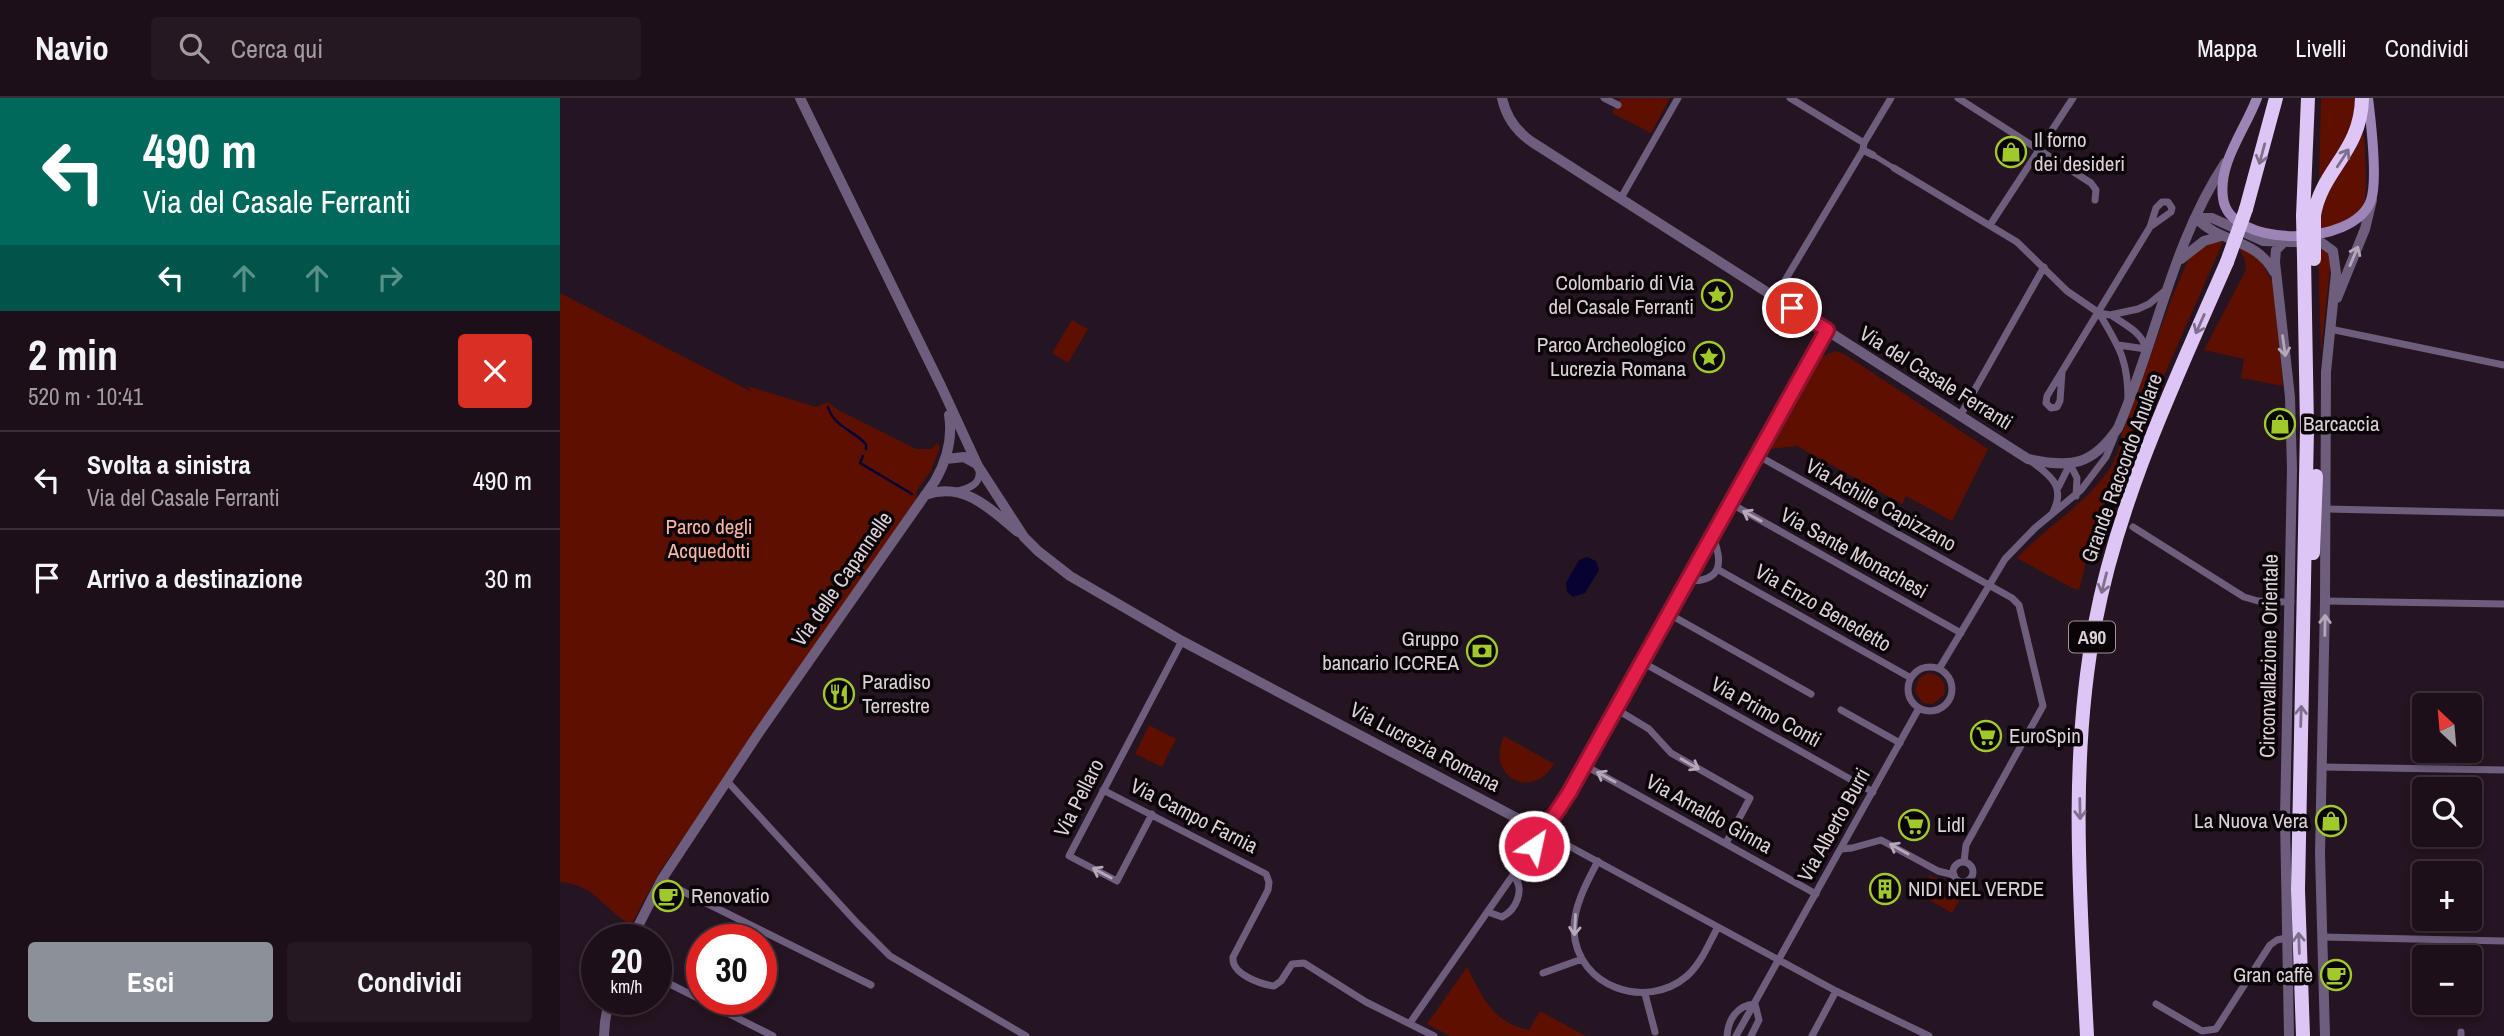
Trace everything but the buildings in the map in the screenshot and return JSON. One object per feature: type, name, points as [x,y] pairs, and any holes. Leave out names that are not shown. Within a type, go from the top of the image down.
[{"type":"highway","name":"Grande Raccordo Anulare","points":[[2087,1036],[2079,771],[2082,711],[2092,641],[2106,575],[2135,481],[2170,392],[2227,262],[2246,209],[2276,98]]},
{"type":"highway","points":[[2303,1036],[2298,876],[2297,601],[2307,428],[2308,98]]},
{"type":"highway","points":[[2309,215],[2354,138],[2361,116],[2362,98]]},
{"type":"main road","points":[[2257,98],[2228,158],[2222,190],[2224,204],[2235,219],[2256,230],[2287,235],[2330,233],[2360,216],[2372,198],[2372,143],[2368,98]]},
{"type":"street","name":"Via delle Capannelle","points":[[800,98],[978,466]]},
{"type":"street","name":"Via del Casale Ferranti","points":[[1502,98],[1509,118],[1522,135],[2028,459],[2070,464]]},
{"type":"street","points":[[1604,98],[1618,105]]},
{"type":"street","points":[[1621,198],[1678,98]]},
{"type":"street","points":[[1790,98],[1864,146],[1873,155],[2017,242],[2067,291],[2099,313],[2110,315],[2142,308],[2166,290]]},
{"type":"street","points":[[1775,297],[1891,98]]},
{"type":"street","points":[[1958,98],[2091,183],[2096,190],[2095,200]]},
{"type":"street","points":[[1990,225],[2073,98]]},
{"type":"street","points":[[1939,669],[1988,585],[2017,545],[2076,495],[2106,457],[2166,290],[2196,218],[2228,158]]},
{"type":"street","points":[[2332,312],[2365,229],[2372,198]]},
{"type":"street","points":[[2196,218],[2209,217],[2257,240],[2283,243],[2319,242],[2332,249],[2336,273],[2326,372],[2320,854],[2325,1036]]},
{"type":"street","points":[[2196,218],[2221,236],[2258,251],[2267,260],[2276,278]]},
{"type":"street","points":[[2062,372],[2150,227]]},
{"type":"street","points":[[2178,262],[2201,242],[2221,236]]},
{"type":"street","points":[[2276,278],[2275,252],[2283,243]]},
{"type":"street","points":[[1959,416],[2044,267]]},
{"type":"street","name":"Circonvallazione Orientale","points":[[2276,278],[2291,405],[2297,601],[2285,818],[2289,1036]]},
{"type":"street","points":[[2099,313],[2118,345],[2126,368],[2127,404]]},
{"type":"street","points":[[2110,315],[2138,334],[2144,340],[2146,349]]},
{"type":"street","points":[[2330,329],[2504,365]]},
{"type":"street","points":[[1410,1023],[1543,832],[1584,765],[1827,330]]},
{"type":"street","points":[[1818,345],[1844,342]]},
{"type":"street","points":[[2118,345],[2146,349]]},
{"type":"street","name":"Via delle Capannelle","points":[[639,924],[662,879],[925,495],[944,463],[951,429],[942,388]]},
{"type":"street","points":[[2052,515],[2058,501],[2058,488],[2070,464],[2089,458],[2099,451],[2118,428]]},
{"type":"street","name":"Via Achille Capizzano","points":[[1757,455],[2012,598],[2020,605],[2043,706],[1966,845],[1964,862]]},
{"type":"street","points":[[925,495],[943,489],[958,491],[976,483],[980,476],[978,466],[973,460],[964,457],[944,463],[950,483],[958,491],[993,512],[1024,537]]},
{"type":"street","points":[[2028,459],[2051,477],[2058,488]]},
{"type":"street","points":[[2070,464],[2076,474],[2076,495]]},
{"type":"street","name":"Via Lucrezia Romana","points":[[978,466],[1024,537],[1070,576],[1182,641],[1836,990],[1929,1036]]},
{"type":"street","name":"Via Sante Monachesi","points":[[1730,503],[1961,633]]},
{"type":"street","points":[[2326,509],[2504,513]]},
{"type":"street","points":[[2133,527],[2244,597],[2258,601],[2297,601]]},
{"type":"street","points":[[1687,580],[1706,578],[1717,569],[1720,556],[1712,535]]},
{"type":"street","name":"Via Enzo Benedetto","points":[[1717,569],[1911,678]]},
{"type":"street","points":[[2325,601],[2504,604]]},
{"type":"street","points":[[1668,614],[1811,694]]},
{"type":"street","name":"Via Pellaro","points":[[1152,814],[1117,881],[1069,856],[1182,641]]},
{"type":"street","name":"Via Primo Conti","points":[[1642,662],[1873,792]]},
{"type":"street","points":[[1925,667],[1939,669],[1950,679],[1951,697],[1937,709],[1930,711],[1919,708],[1909,695],[1911,678],[1925,667]]},
{"type":"street","name":"Via Alberto Burri","points":[[1737,1036],[1919,708]]},
{"type":"street","points":[[1616,709],[1649,729],[1671,753],[1750,798],[1726,843]]},
{"type":"street","points":[[1841,710],[1900,743]]},
{"type":"street","name":"Via Arnaldo Ginna","points":[[1584,765],[1816,894]]},
{"type":"street","points":[[2322,768],[2504,770]]},
{"type":"street","points":[[727,781],[890,956],[1026,1036]]},
{"type":"street","name":"Via Campo Farnia","points":[[1103,790],[1259,869],[1268,878],[1268,890],[1233,958],[1236,969],[1267,985],[1275,986],[1292,964],[1304,963],[1360,999],[1434,1036]]},
{"type":"street","points":[[1842,849],[1852,849],[1881,840],[1961,882],[1970,879],[1973,870],[1970,864],[1964,862],[1955,866],[1954,876]]},
{"type":"street","points":[[1598,861],[1580,900],[1575,917],[1575,937],[1582,959],[1604,982],[1623,990],[1645,994],[1665,990],[1689,974],[1718,927]]},
{"type":"street","points":[[1488,912],[1502,917],[1512,909],[1518,899],[1519,886],[1518,879],[1513,875]]},
{"type":"street","points":[[662,879],[870,985]]},
{"type":"street","points":[[2322,937],[2504,941]]},
{"type":"street","points":[[2156,1004],[2202,1031],[2216,1029],[2270,945],[2286,938]]},
{"type":"street","points":[[1543,973],[1582,959]]},
{"type":"street","points":[[672,985],[773,1036]]},
{"type":"street","points":[[1812,1036],[1836,990]]},
{"type":"street","points":[[1645,994],[1655,1032]]},
{"type":"street","points":[[1727,1036],[1735,1013],[1745,1005],[1755,1003],[1759,1012],[1759,1023],[1751,1036]]},
{"type":"street","points":[[604,1036],[607,1015]]},
{"type":"green space","points":[[1620,98],[1670,98],[1651,133],[1612,113]]},
{"type":"green space","points":[[2321,98],[2357,98],[2350,136],[2319,185]]},
{"type":"green space","points":[[2363,126],[2366,181],[2362,208],[2348,220],[2319,233],[2320,209]]},
{"type":"green space","points":[[2210,241],[2223,242],[2155,396],[2149,396],[2128,443],[2100,516],[2079,590],[2072,588],[2017,558],[2095,488],[2108,471],[2117,454],[2121,436],[2172,297],[2190,256]]},
{"type":"green space","points":[[2241,247],[2260,259],[2273,283],[2283,386],[2241,378],[2244,359],[2204,350],[2246,270]]},
{"type":"green space","points":[[2318,247],[2327,250],[2331,259],[2321,353]]},
{"type":"green space","name":"Parco degli Acquedotti","points":[[560,293],[752,392],[747,386],[816,407],[828,402],[838,410],[916,449],[932,449],[937,443],[940,447],[931,471],[917,490],[916,502],[660,871],[632,924],[582,887],[560,882]]},
{"type":"green space","points":[[1072,320],[1088,329],[1068,363],[1052,353]]},
{"type":"green space","points":[[1835,351],[1844,354],[1988,449],[1952,521],[1906,496],[1902,504],[1797,446],[1770,449],[1821,357]]},
{"type":"green space","points":[[1928,673],[1940,677],[1945,686],[1944,695],[1933,704],[1923,703],[1915,692],[1919,678]]},
{"type":"green space","points":[[1149,725],[1176,739],[1162,767],[1135,754]]},
{"type":"green space","points":[[1504,736],[1554,764],[1534,781],[1513,779],[1505,772],[1501,763],[1500,750]]},
{"type":"green space","points":[[1930,875],[1963,894],[1952,913],[1919,894]]},
{"type":"green space","points":[[1467,967],[1490,1007],[1506,1021],[1529,1030],[1540,1011],[1586,1036],[1450,1036],[1427,1024]]},
{"type":"shaded area","points":[[1587,557],[1596,561],[1599,570],[1585,593],[1573,597],[1567,592],[1566,583],[1579,560]]},
{"type":"waterway","points":[[828,407],[839,424],[866,444],[866,449]]},
{"type":"waterway","points":[[863,456],[860,463],[912,494]]},
{"type":"place","name":"Il forno dei desideri","points":[[2011,152]]},
{"type":"place","name":"Colombario di Via del Casale Ferranti","points":[[1717,295]]},
{"type":"place","name":"Parco Archeologico Lucrezia Romana","points":[[1709,357]]},
{"type":"place","name":"Barcaccia","points":[[2280,424]]},
{"type":"place","name":"Gruppo bancario ICCREA","points":[[1482,651]]},
{"type":"place","name":"Paradiso Terrestre","points":[[839,694]]},
{"type":"place","name":"EuroSpin","points":[[1986,736]]},
{"type":"place","name":"La Nuova Vera","points":[[2331,821]]},
{"type":"place","name":"Lidl","points":[[1914,825]]},
{"type":"place","name":"NIDI NEL VERDE","points":[[1885,889]]},
{"type":"place","name":"Renovatio","points":[[668,896]]},
{"type":"place","name":"Gran caffè","points":[[2336,975]]},
{"type":"route","points":[[1534,846],[1569,793],[1827,330],[1792,308]]}]
